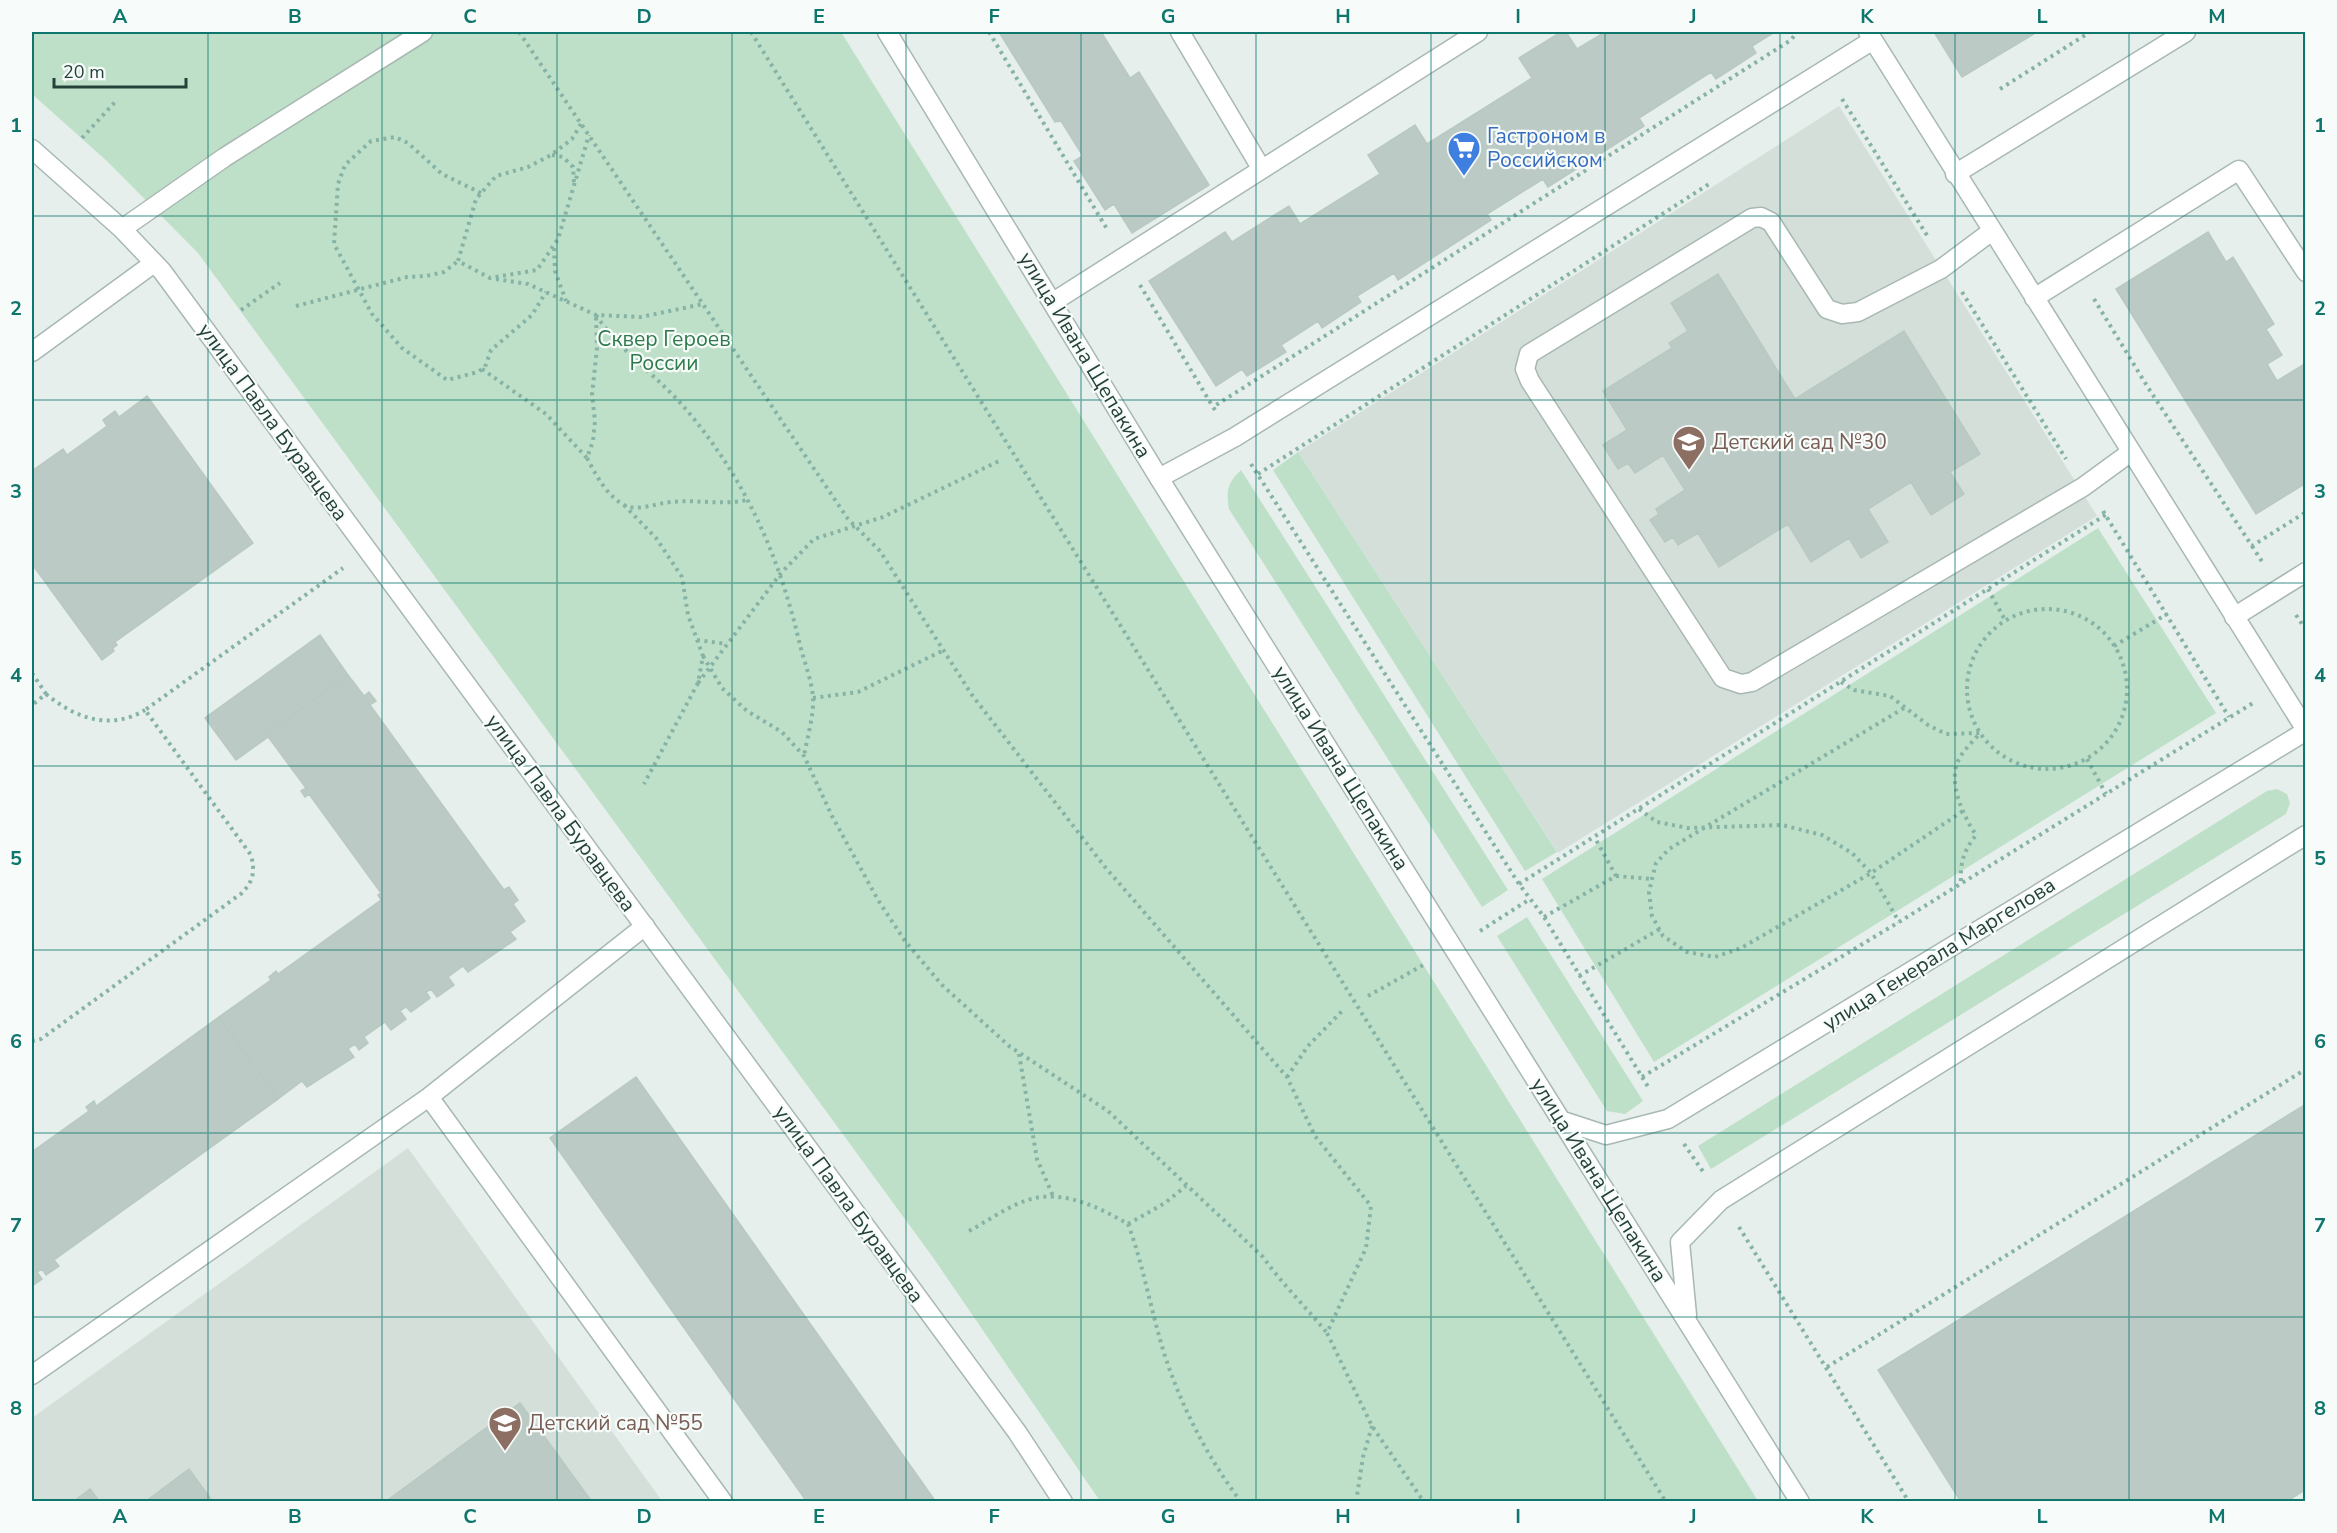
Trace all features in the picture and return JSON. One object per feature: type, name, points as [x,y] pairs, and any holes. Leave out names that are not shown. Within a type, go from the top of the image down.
[{"type":"street","points":[[122,229],[217,162],[423,32]]},
{"type":"street","name":"улица Ивана Щепакина","points":[[887,32],[1159,478],[1800,1502]]},
{"type":"street","points":[[1180,32],[1261,168]]},
{"type":"street","points":[[1053,302],[1478,32]]},
{"type":"street","points":[[1955,174],[2186,32]]},
{"type":"street","points":[[1159,478],[1235,437],[1870,36],[2306,731]]},
{"type":"street","name":"улица Павла Буравцева","points":[[32,149],[122,229],[154,263],[1017,1432],[1063,1502]]},
{"type":"street","points":[[2034,298],[2239,170],[2306,272]]},
{"type":"street","points":[[1992,231],[1946,266],[1857,312],[1842,314],[1827,309],[1771,222],[1761,217],[1752,218],[1529,354],[1525,369],[1530,381],[1723,678],[1740,684],[1752,682],[2083,487],[2131,452]]},
{"type":"street","points":[[32,352],[154,263]]},
{"type":"street","points":[[2234,617],[2306,572]]},
{"type":"street","name":"улица Генерала Маргелова","points":[[1560,1120],[1606,1135],[1668,1119],[2306,731]]},
{"type":"street","points":[[1687,1320],[1680,1242],[1721,1200],[2306,835]]},
{"type":"street","points":[[32,1375],[429,1098],[645,926]]},
{"type":"street","points":[[429,1098],[723,1502]]},
{"type":"path","points":[[519,32],[854,526],[880,551],[972,695],[1106,867],[1287,1077],[1315,1136],[1371,1206],[1366,1248],[1327,1333]]},
{"type":"path","points":[[751,32],[1666,1502]]},
{"type":"path","points":[[989,32],[1214,407],[1530,899]]},
{"type":"path","points":[[1214,407],[1791,40],[1797,32]]},
{"type":"path","points":[[2000,89],[2090,32]]},
{"type":"path","points":[[1832,105],[1842,98],[2093,503],[2107,514],[2229,717]]},
{"type":"path","points":[[82,138],[117,100]]},
{"type":"path","points":[[296,306],[407,277],[444,272],[458,261],[476,199],[496,176],[528,167],[551,154],[572,140],[581,124]]},
{"type":"path","points":[[490,278],[537,270],[554,246],[589,135]]},
{"type":"path","points":[[481,193],[442,174],[408,144],[395,137],[371,141],[345,165],[334,216],[334,244],[372,314],[402,348],[425,367],[447,380],[482,369],[491,350],[532,315],[546,292]]},
{"type":"path","points":[[551,154],[563,157],[573,167],[574,186]]},
{"type":"path","points":[[1258,474],[1711,183]]},
{"type":"path","points":[[554,246],[555,271],[566,302]]},
{"type":"path","points":[[458,261],[490,278],[528,284],[596,315],[641,317],[703,304]]},
{"type":"path","points":[[2077,272],[2147,386],[2252,546],[2306,512]]},
{"type":"path","points":[[241,310],[280,283]]},
{"type":"path","points":[[586,458],[593,441],[595,421],[592,395],[597,348],[596,315]]},
{"type":"path","points":[[596,315],[625,350],[659,379],[686,409],[736,478],[773,550],[788,590],[813,698],[804,756]]},
{"type":"path","points":[[482,369],[546,414],[586,458],[601,484],[656,538],[681,577],[688,615],[697,640],[703,656],[722,688],[747,711],[782,732],[804,756],[855,859],[905,941],[950,993],[1019,1054],[1108,1111],[1263,1257],[1279,1280],[1297,1296],[1327,1333],[1372,1426],[1424,1502]]},
{"type":"path","points":[[644,784],[698,683],[781,573],[814,539],[883,517],[999,461]]},
{"type":"path","points":[[624,505],[642,507],[667,502],[733,503],[747,500]]},
{"type":"path","points":[[1519,884],[2107,514]]},
{"type":"path","points":[[32,673],[46,694],[65,710],[97,719],[118,720],[133,717],[368,550]]},
{"type":"path","points":[[1988,589],[2005,620]]},
{"type":"path","points":[[2049,608],[2070,612],[2090,621],[2114,646],[2125,674],[2127,696],[2120,720],[2108,742],[2087,759],[2066,766],[2042,769],[2018,764],[1996,751],[1980,733],[1971,715],[1966,693],[1968,671],[1976,650],[1989,633],[2005,620],[2027,610],[2049,608]]},
{"type":"path","points":[[2114,646],[2167,614]]},
{"type":"path","points":[[697,640],[727,644]]},
{"type":"path","points":[[813,698],[858,692],[942,651]]},
{"type":"path","points":[[698,683],[703,656]]},
{"type":"path","points":[[1840,682],[1854,690],[1890,696],[1928,725],[1946,734],[1980,733]]},
{"type":"path","points":[[1642,1077],[1899,922],[2278,688]]},
{"type":"path","points":[[32,705],[46,694]]},
{"type":"path","points":[[1904,708],[1669,849],[1656,862],[1649,892],[1652,916],[1663,936],[1687,952],[1715,957],[1741,948],[1871,873],[1963,812]]},
{"type":"path","points":[[32,1041],[41,1039],[242,893],[251,883],[254,870],[251,855],[145,710]]},
{"type":"path","points":[[1961,884],[1960,863],[1965,849],[1976,835],[1963,812],[1956,776],[1958,759],[1980,733]]},
{"type":"path","points":[[2087,759],[2106,794]]},
{"type":"path","points":[[1639,809],[1657,822],[1688,828],[1782,825],[1822,835],[1852,853],[1871,873],[1899,922]]},
{"type":"path","points":[[1594,838],[1616,876]]},
{"type":"path","points":[[1544,916],[1616,876],[1652,879]]},
{"type":"path","points":[[1579,976],[1660,929]]},
{"type":"path","points":[[1368,996],[1382,989]]},
{"type":"path","points":[[1287,1077],[1308,1046],[1344,1010]]},
{"type":"path","points":[[1019,1054],[1037,1160],[1053,1196]]},
{"type":"path","points":[[1827,1367],[2306,1070]]},
{"type":"path","points":[[1128,1224],[1165,1203],[1186,1186]]},
{"type":"path","points":[[969,1231],[1023,1201],[1053,1196],[1086,1203],[1128,1224],[1174,1379],[1191,1419],[1219,1472],[1241,1502]]},
{"type":"path","points":[[1356,1502],[1363,1457],[1372,1426]]},
{"type":"shaded area","name":"Детский сад №30","points":[[1839,106],[2097,516],[1558,853],[1298,452]]},
{"type":"shaded area","points":[[408,1148],[662,1501],[32,1501],[32,1418]]},
{"type":"green space","name":"Сквер Героев России","points":[[32,32],[841,32],[1758,1501],[1100,1501],[932,1256],[198,253],[108,162],[32,94]]},
{"type":"green space","points":[[1298,452],[1557,852],[1525,871],[1273,470]]},
{"type":"green space","points":[[1241,470],[1508,890],[1482,907],[1229,509],[1229,488]]},
{"type":"green space","points":[[2098,528],[2216,713],[1654,1062],[1542,879]]},
{"type":"green space","points":[[2277,789],[2287,794],[2290,803],[2286,814],[1711,1169],[1698,1146],[2267,791]]},
{"type":"green space","points":[[1527,917],[1643,1101],[1625,1114],[1607,1111],[1497,936]]},
{"type":"building","points":[[999,32],[1101,32],[1130,78],[1139,72],[1209,185],[1132,233],[1114,204],[1105,210],[1074,161],[1083,156],[1061,121],[1055,122]]},
{"type":"building","points":[[1561,32],[1566,32],[1577,49],[1605,32],[1775,32],[1752,46],[1756,53],[1716,79],[1711,72],[1639,118],[1644,126],[1548,187],[1543,179],[1487,214],[1491,220],[1398,280],[1394,273],[1357,296],[1361,302],[1322,328],[1318,321],[1281,345],[1286,352],[1247,376],[1242,369],[1216,386],[1149,281],[1225,232],[1232,242],[1289,206],[1300,224],[1380,174],[1368,155],[1415,125],[1427,144],[1532,78],[1519,58]]},
{"type":"building","points":[[1934,32],[2037,32],[1962,77]]},
{"type":"building","points":[[2208,232],[2226,262],[2233,257],[2274,324],[2266,329],[2282,355],[2267,364],[2277,381],[2306,363],[2306,483],[2256,514],[2116,289]]},
{"type":"building","points":[[1718,274],[1795,399],[1904,331],[1980,454],[1950,472],[1964,494],[1931,515],[1911,482],[1868,509],[1888,542],[1861,558],[1849,538],[1811,562],[1788,524],[1719,567],[1698,533],[1678,545],[1673,537],[1665,542],[1650,520],[1659,514],[1656,509],[1685,490],[1663,455],[1635,473],[1628,463],[1618,469],[1603,445],[1627,430],[1603,391],[1672,348],[1669,343],[1688,331],[1671,303]]},
{"type":"building","points":[[147,396],[253,543],[115,642],[117,645],[113,648],[114,651],[102,660],[32,564],[32,471],[63,449],[67,455],[107,426],[103,420],[115,411],[119,417]]},
{"type":"building","points":[[320,635],[348,675],[266,734],[268,737],[236,760],[205,718]]},
{"type":"building","points":[[348,675],[364,696],[369,692],[376,701],[370,705],[504,890],[509,887],[518,900],[513,904],[525,921],[510,932],[516,939],[468,972],[463,966],[448,977],[454,985],[437,997],[431,989],[426,992],[430,998],[411,1012],[406,1007],[400,1011],[406,1019],[391,1030],[385,1022],[364,1037],[368,1043],[359,1050],[355,1044],[348,1049],[354,1057],[307,1087],[302,1081],[278,1099],[219,1017],[271,980],[269,977],[276,971],[278,974],[381,900],[378,895],[381,893],[309,794],[305,797],[301,791],[306,788],[266,734]]},
{"type":"building","points":[[219,1017],[278,1099],[54,1260],[59,1266],[46,1275],[42,1269],[37,1272],[42,1279],[32,1286],[32,1152],[89,1111],[86,1107],[94,1101],[96,1106]]},
{"type":"building","points":[[636,1077],[936,1502],[807,1502],[550,1138]]},
{"type":"building","points":[[2306,1104],[2306,1489],[2286,1502],[1961,1502],[1878,1370]]},
{"type":"building","name":"Детский сад №55","points":[[520,1403],[592,1502],[385,1502]]},
{"type":"building","points":[[189,1469],[213,1502],[145,1502]]},
{"type":"building","points":[[90,1489],[100,1502],[73,1502]]},
{"type":"place","name":"Гастроном в Российском","points":[[1464,177]]},
{"type":"place","name":"Детский сад №30","points":[[1689,471]]},
{"type":"place","name":"Детский сад №55","points":[[505,1452]]}]
